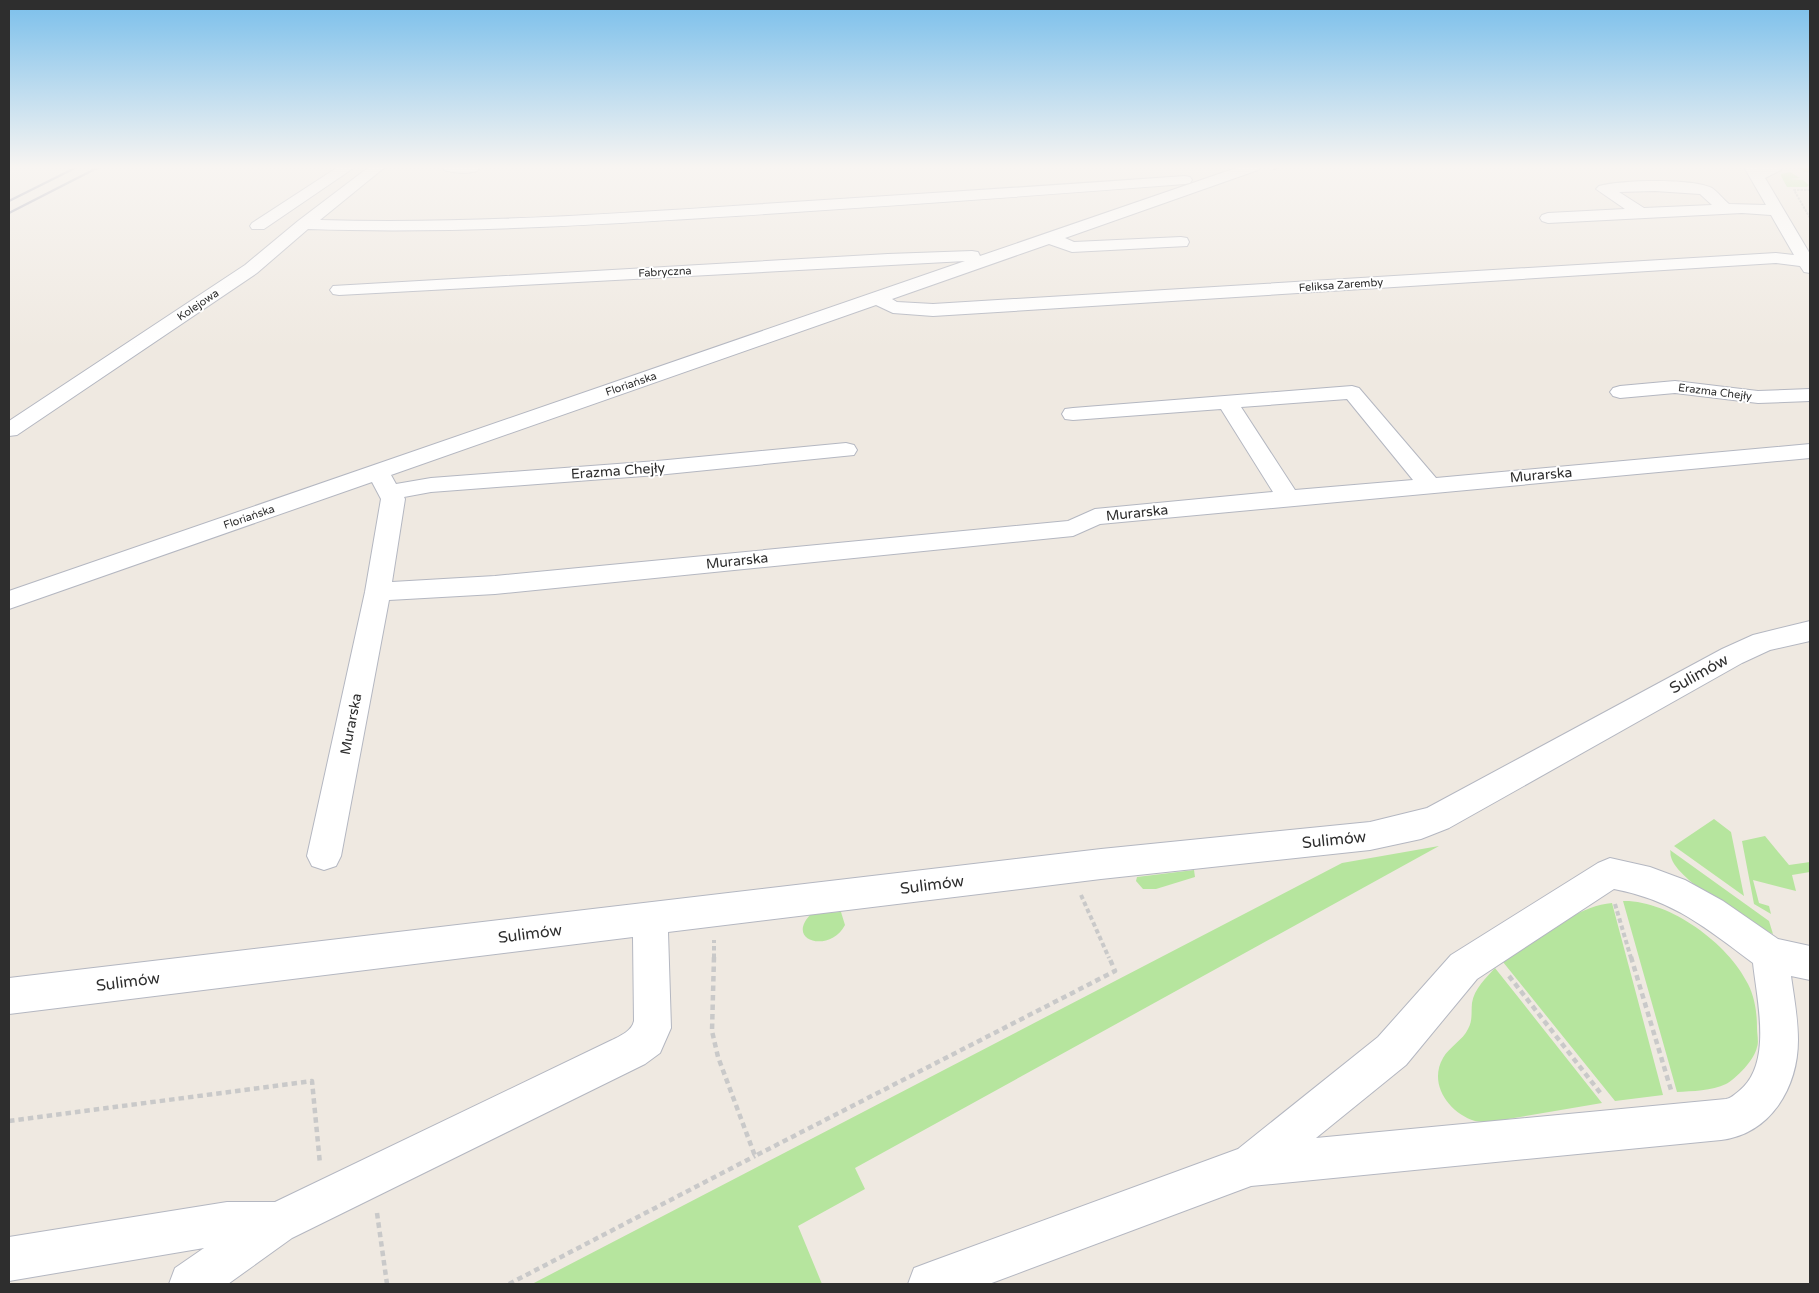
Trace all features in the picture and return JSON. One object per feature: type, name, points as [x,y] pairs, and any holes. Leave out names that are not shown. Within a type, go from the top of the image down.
[{"type":"street","name":"Kolejowa","points":[[9,430],[251,269],[300,227]]},
{"type":"street","name":"Floriańska","points":[[9,600],[383,482],[877,298],[1079,227]]},
{"type":"street","points":[[1786,227],[1809,265]]},
{"type":"street","points":[[1048,238],[1072,247],[1181,242]]},
{"type":"street","name":"Fabryczna","points":[[339,290],[888,259],[959,256],[990,259]]},
{"type":"street","name":"Feliksa Zaremby","points":[[877,298],[893,307],[933,310],[1776,258],[1809,265]]},
{"type":"street","name":"Erazma Chejły","points":[[1620,392],[1675,387],[1758,397],[1810,395]]},
{"type":"street","points":[[1073,414],[1352,392],[1430,485]]},
{"type":"street","points":[[1226,401],[1288,498]]},
{"type":"street","name":"Erazma Chejły","points":[[383,482],[431,485],[657,468],[846,450]]},
{"type":"street","name":"Murarska","points":[[378,592],[495,585],[1073,528],[1094,517],[1810,451]]},
{"type":"street","name":"Murarska","points":[[324,856],[378,592],[394,499],[383,482]]},
{"type":"street","name":"Sulimów","points":[[9,996],[1069,868],[1370,836],[1421,825],[1438,818],[1732,656],[1763,642],[1810,631]]},
{"type":"street","points":[[1251,1165],[1392,1051],[1464,967],[1610,873],[1641,879],[1673,891],[1700,906],[1770,954],[1810,964]]},
{"type":"street","points":[[192,1284],[277,1223],[619,1057],[649,1040],[653,1030],[650,920]]},
{"type":"street","points":[[930,1284],[1251,1165],[1682,1124],[1741,1115],[1763,1097],[1775,1075],[1780,1046],[1770,954]]},
{"type":"street","points":[[9,1260],[227,1223],[277,1223]]},
{"type":"path","points":[[509,1284],[1115,971],[1069,868]]},
{"type":"path","points":[[1606,875],[1682,1124]]},
{"type":"path","points":[[714,912],[712,1031],[718,1057],[756,1156]]},
{"type":"path","points":[[1490,952],[1628,1129]]},
{"type":"path","points":[[9,1120],[312,1081],[323,1200]]},
{"type":"path","points":[[372,1176],[387,1284]]},
{"type":"green space","points":[[1714,819],[1731,832],[1744,896],[1674,846]]},
{"type":"green space","points":[[1765,836],[1789,865],[1810,862],[1810,872],[1792,875],[1796,891],[1753,880],[1759,903],[1769,906],[1771,914],[1754,904],[1742,841]]},
{"type":"green space","points":[[1439,846],[855,1168],[865,1189],[798,1226],[822,1284],[532,1284],[1342,863]]},
{"type":"green space","points":[[1670,850],[1769,921],[1773,934],[1733,911],[1686,878],[1676,867]]},
{"type":"green space","points":[[1194,870],[1195,877],[1156,889],[1143,889],[1136,881],[1137,877]]},
{"type":"green space","points":[[1623,901],[1659,908],[1695,927],[1712,939],[1726,954],[1739,969],[1748,984],[1756,1011],[1758,1045],[1749,1063],[1726,1084],[1708,1089],[1677,1092]]},
{"type":"green space","points":[[1612,903],[1663,1095],[1615,1101],[1503,962],[1569,918],[1598,906]]},
{"type":"green space","points":[[841,912],[845,925],[838,934],[820,941],[806,937],[803,931],[804,923],[812,913]]},
{"type":"green space","points":[[1495,968],[1602,1103],[1490,1122],[1475,1121],[1466,1117],[1449,1104],[1440,1087],[1438,1078],[1439,1068],[1443,1058],[1468,1029],[1471,1022],[1472,1003],[1475,993]]}]
